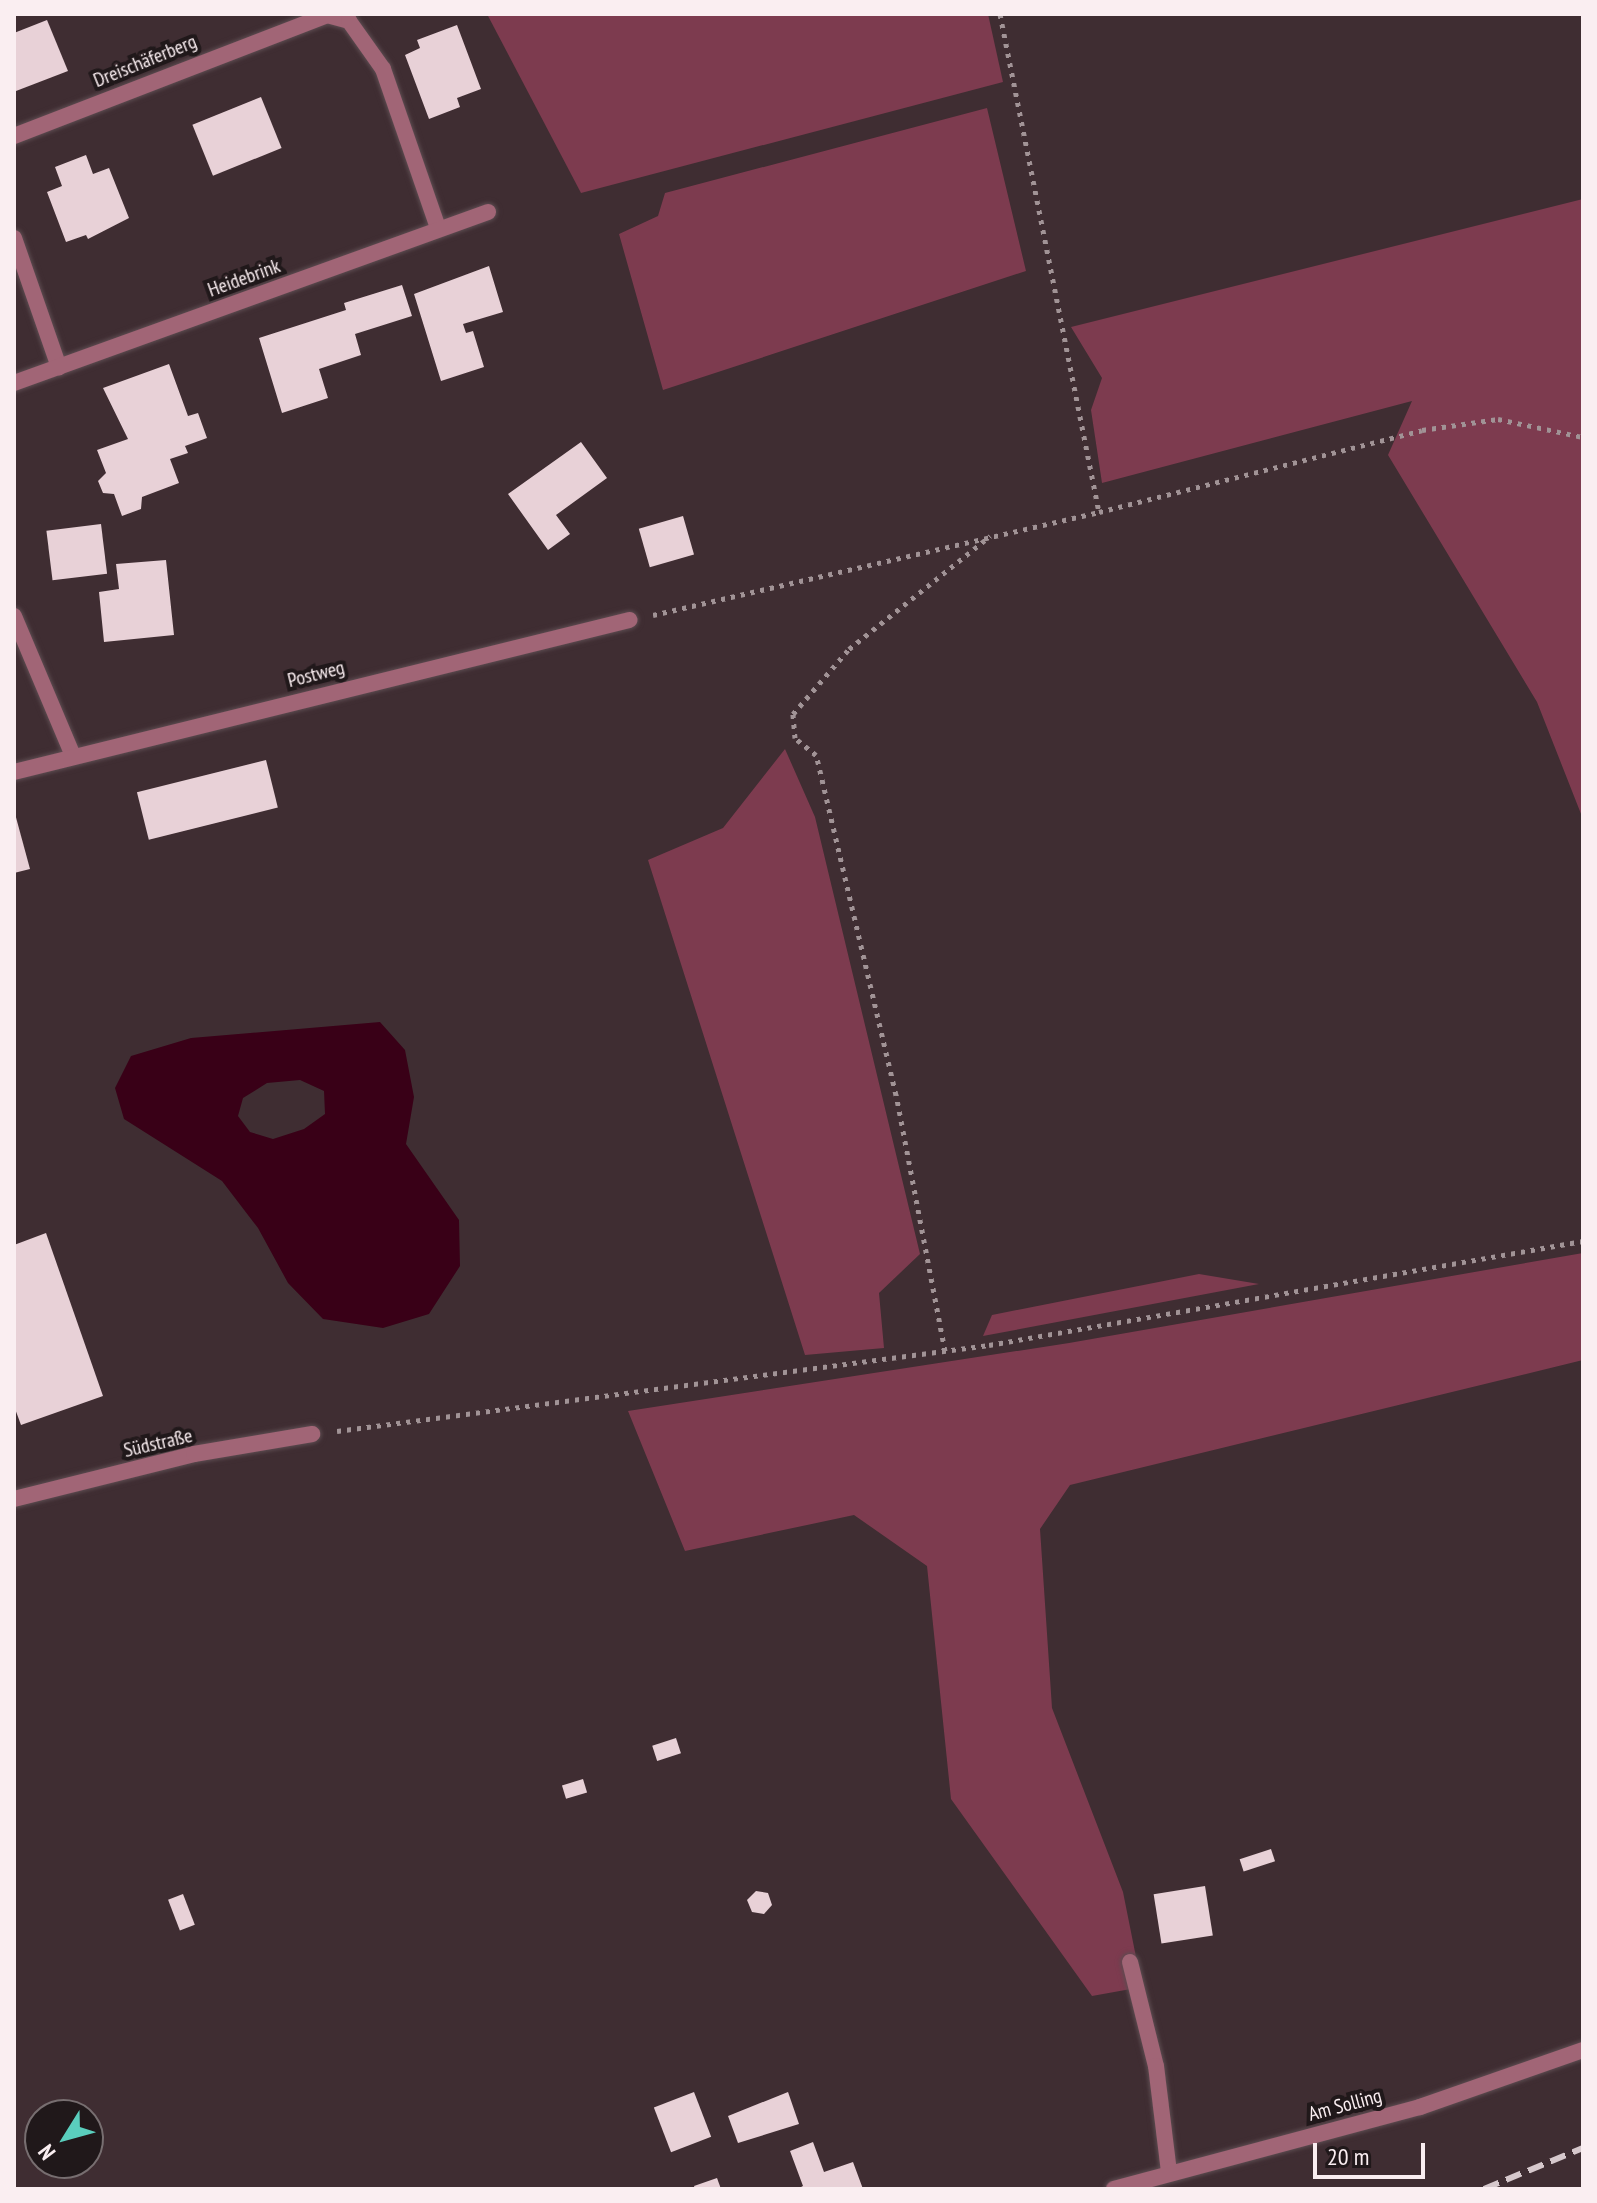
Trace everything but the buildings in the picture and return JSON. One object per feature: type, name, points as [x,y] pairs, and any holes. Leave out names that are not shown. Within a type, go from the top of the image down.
[{"type":"street","name":"Dreischäferberg","points":[[14,136],[327,15],[349,21],[383,69],[438,228]]},
{"type":"street","name":"Heidebrink","points":[[14,383],[488,212]]},
{"type":"street","points":[[14,238],[59,367]]},
{"type":"street","points":[[14,616],[73,756]]},
{"type":"street","name":"Postweg","points":[[14,772],[629,620]]},
{"type":"street","name":"Südstraße","points":[[14,1499],[194,1454],[312,1434]]},
{"type":"street","points":[[1130,1962],[1156,2066],[1164,2178]]},
{"type":"street","name":"Am Solling","points":[[1114,2189],[1420,2107],[1583,2050]]},
{"type":"path","points":[[1000,14],[1099,512]]},
{"type":"path","points":[[629,620],[1099,512],[1438,428],[1498,419],[1583,437]]},
{"type":"path","points":[[945,1351],[896,1095],[816,755],[795,738],[793,714],[849,649],[991,535]]},
{"type":"path","points":[[312,1434],[945,1351],[1583,1241]]},
{"type":"shaded area","points":[[487,14],[988,14],[1003,82],[581,193]]},
{"type":"shaded area","points":[[987,108],[1026,271],[663,390],[619,234],[658,216],[665,193]]},
{"type":"shaded area","points":[[1583,199],[1583,819],[1537,702],[1388,455],[1412,401],[1102,483],[1091,410],[1102,378],[1071,327]]},
{"type":"shaded area","points":[[785,749],[815,817],[920,1254],[879,1293],[884,1348],[805,1355],[648,860],[723,828]]},
{"type":"shaded area","points":[[380,1022],[405,1050],[414,1097],[406,1144],[459,1220],[460,1266],[429,1314],[383,1328],[323,1319],[288,1283],[258,1228],[222,1181],[124,1119],[115,1088],[131,1056],[191,1038]],"holes":[[[300,1080],[324,1091],[325,1114],[304,1129],[273,1139],[250,1132],[238,1116],[243,1098],[267,1083]]]},
{"type":"shaded area","points":[[1583,1253],[1583,1360],[1070,1485],[1040,1529],[1052,1708],[1123,1892],[1142,1987],[1092,1996],[951,1799],[927,1566],[854,1515],[685,1551],[628,1411],[1069,1343]]},
{"type":"shaded area","points":[[1199,1274],[1259,1284],[983,1336],[992,1315]]},
{"type":"railway","points":[[1484,2189],[1583,2148]]}]
